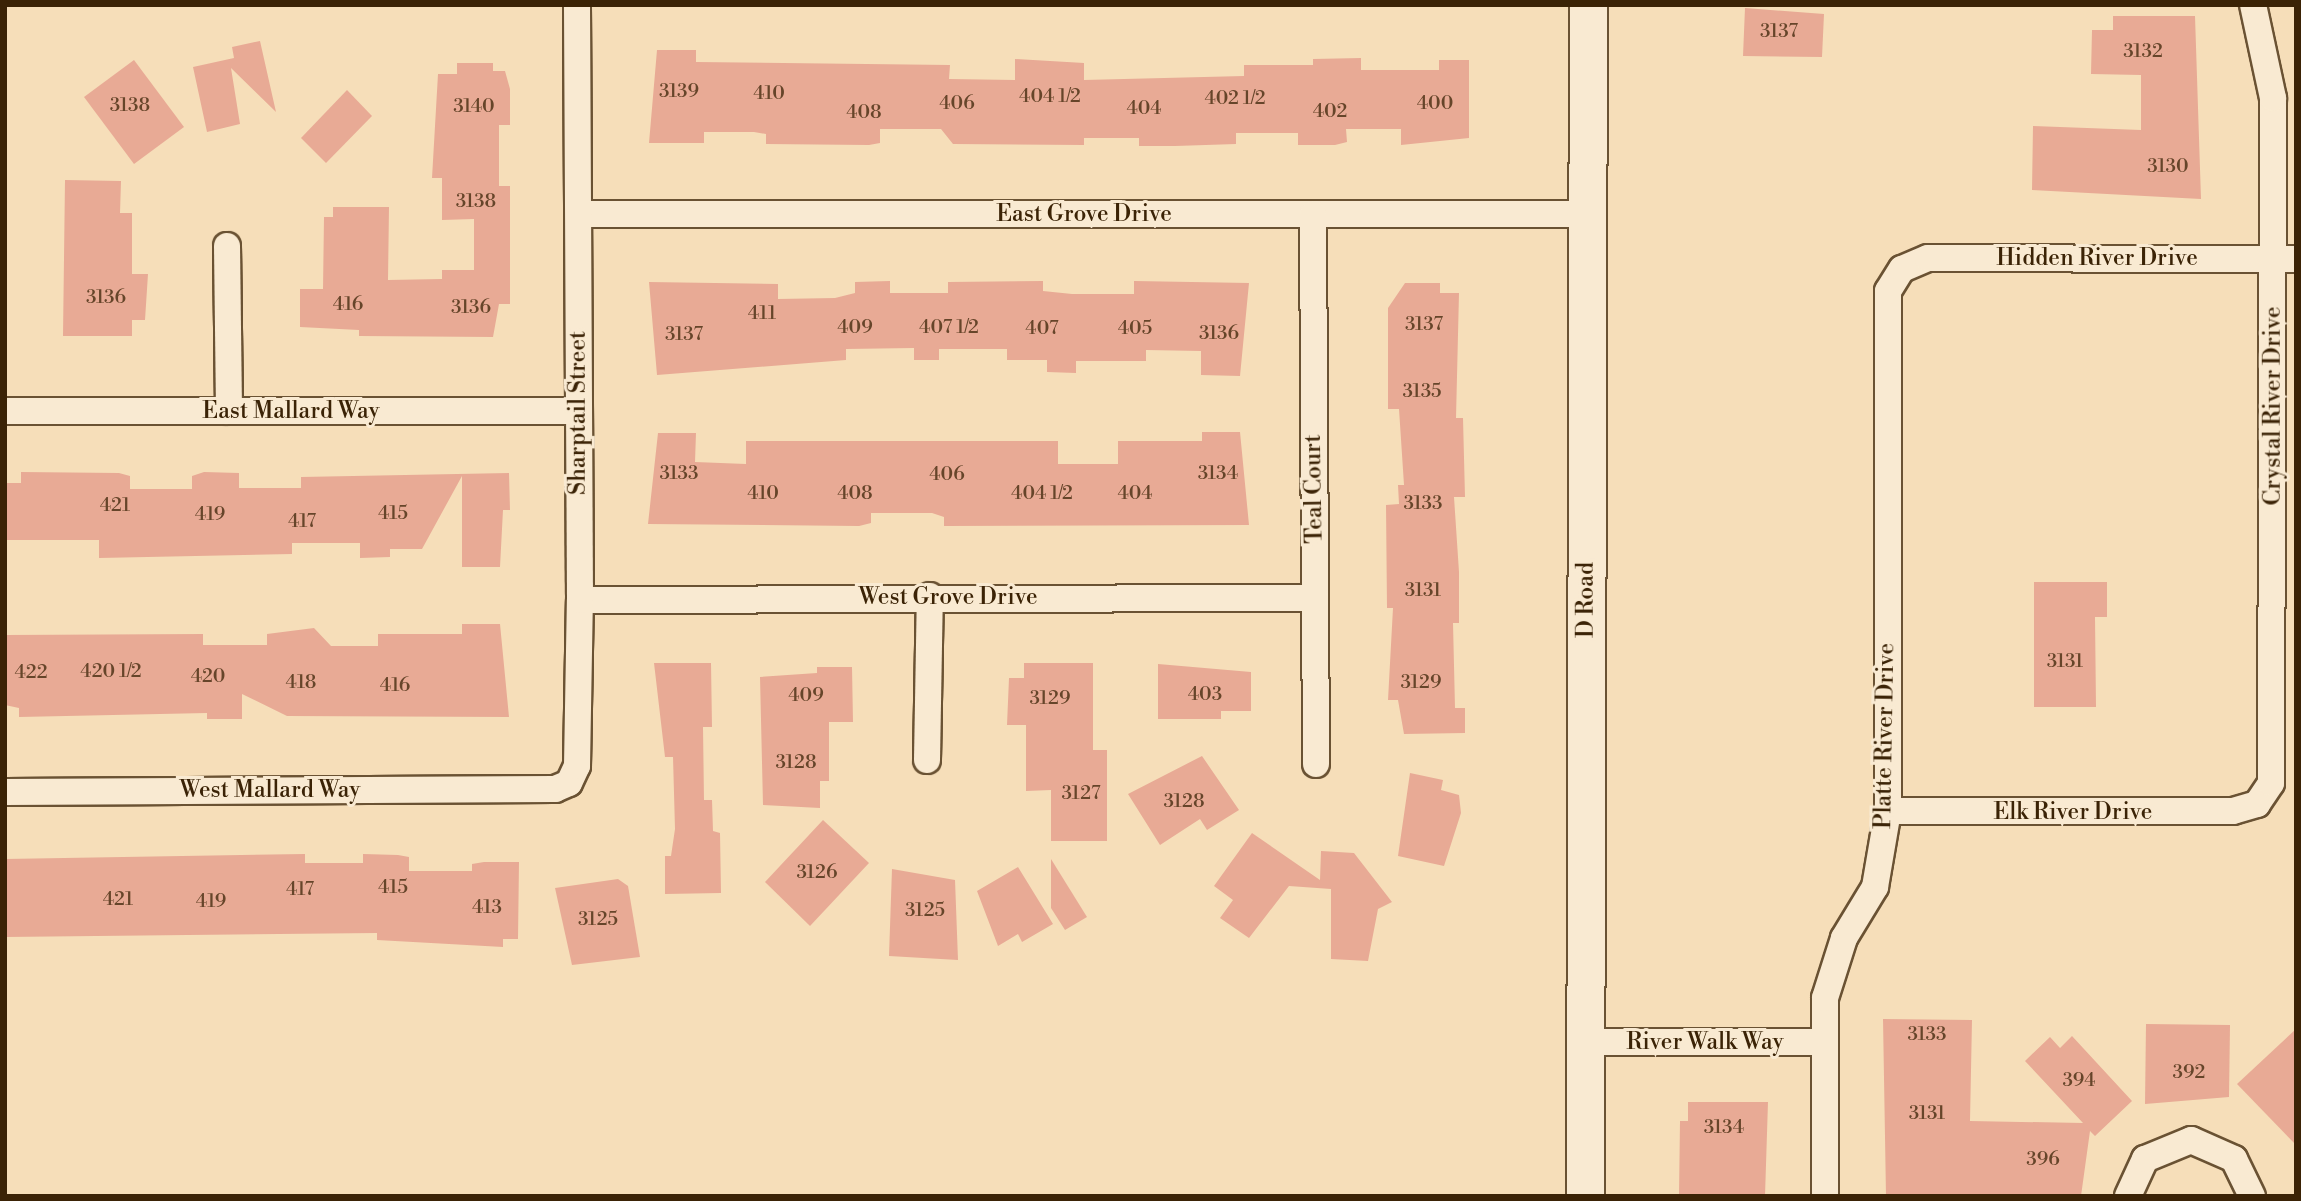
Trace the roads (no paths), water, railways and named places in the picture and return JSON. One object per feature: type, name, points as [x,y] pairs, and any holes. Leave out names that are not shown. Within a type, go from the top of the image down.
[{"type":"street","name":"Sharptail Street","points":[[535,789],[569,783],[577,766],[580,214],[577,5]]},
{"type":"street","name":"D Road","points":[[1585,1196],[1588,5]]},
{"type":"street","name":"Crystal River Drive","points":[[2253,5],[2273,98],[2285,259],[2285,563],[2271,783],[2257,804]]},
{"type":"street","name":"East Grove Drive","points":[[580,214],[1587,214]]},
{"type":"street","name":"Teal Court","points":[[1313,214],[1316,764]]},
{"type":"street","points":[[227,246],[229,411]]},
{"type":"street","name":"Hidden River Drive","points":[[1902,270],[1928,258],[2285,259]]},
{"type":"street","name":"Platte River Drive","points":[[1825,1196],[1825,998],[1844,939],[1875,887],[1888,811],[1885,318],[1888,291],[1902,270]]},
{"type":"street","name":"East Mallard Way","points":[[5,411],[577,411]]},
{"type":"street","name":"West Grove Drive","points":[[580,600],[930,596],[1315,598]]},
{"type":"street","points":[[927,760],[930,596]]},
{"type":"street","name":"West Mallard Way","points":[[5,792],[535,789]]},
{"type":"street","name":"Elk River Drive","points":[[1888,811],[2204,813],[2257,804]]},
{"type":"street","name":"River Walk Way","points":[[1586,1042],[1825,1042]]},
{"type":"street","points":[[2128,1196],[2145,1159],[2191,1140],[2234,1159],[2252,1196]]}]
